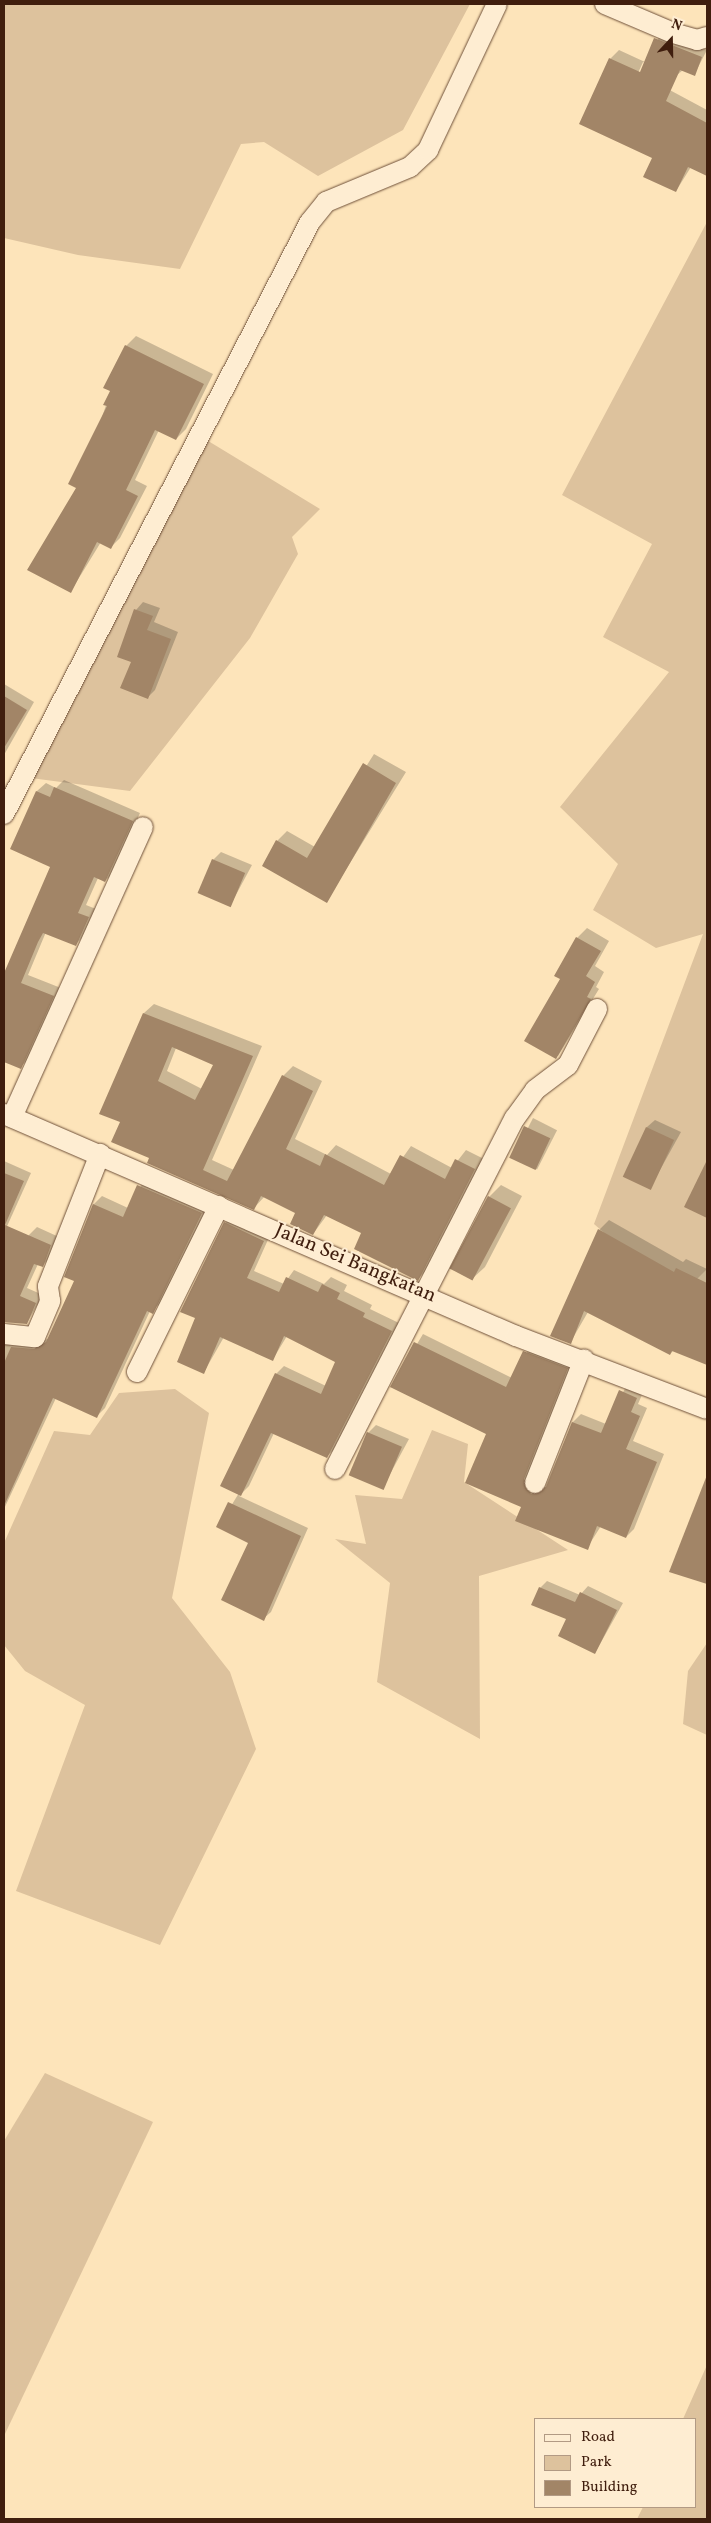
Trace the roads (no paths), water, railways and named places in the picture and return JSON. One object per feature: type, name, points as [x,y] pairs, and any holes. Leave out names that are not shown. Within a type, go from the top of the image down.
[{"type":"street","points":[[4,814],[310,222],[326,202],[410,167],[428,150],[497,4]]},
{"type":"street","points":[[605,4],[697,40],[707,37]]},
{"type":"street","points":[[8,1116],[143,828]]},
{"type":"street","points":[[335,1469],[515,1118],[535,1090],[568,1065],[597,1009]]},
{"type":"street","name":"Jalan Sei Bangkatan","points":[[8,1116],[424,1293],[516,1336],[584,1359],[707,1409]]},
{"type":"street","points":[[4,1334],[34,1337],[50,1302],[48,1286],[100,1154]]},
{"type":"street","points":[[138,1372],[219,1206]]},
{"type":"street","points":[[535,1483],[584,1359]]}]
